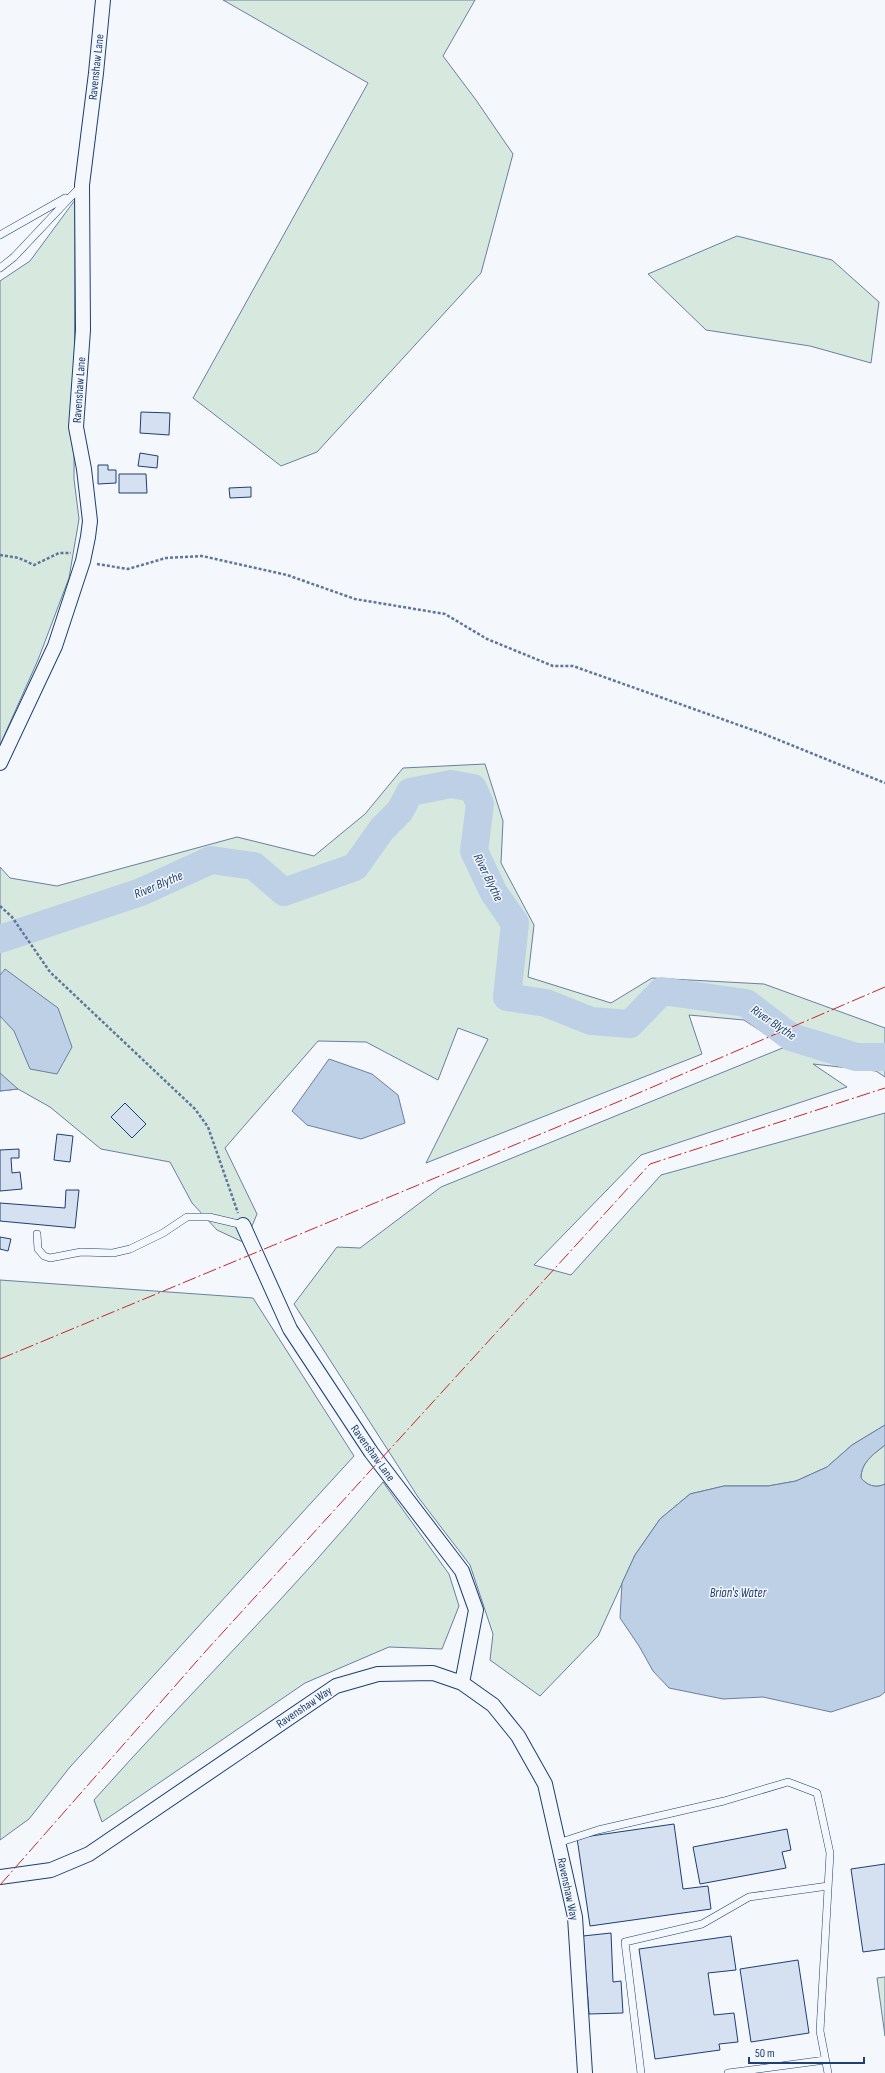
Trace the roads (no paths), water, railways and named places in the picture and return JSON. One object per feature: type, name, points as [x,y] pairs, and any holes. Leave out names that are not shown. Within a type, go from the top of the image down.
[{"type":"street","name":"Ravenshaw Lane","points":[[0,763],[55,646],[83,561],[88,537],[90,521],[84,469],[76,427],[83,330],[77,190],[96,73],[103,0]]},
{"type":"street","name":"Ravenshaw Lane","points":[[243,1225],[290,1329],[371,1452],[462,1571],[476,1610],[462,1683]]},
{"type":"street","name":"Ravenshaw Way","points":[[0,1877],[51,1870],[89,1854],[336,1686],[378,1674],[433,1673],[462,1683],[493,1705],[518,1736],[545,1784],[575,1917],[585,2073]]},
{"type":"lane","points":[[0,235],[77,190]]},
{"type":"lane","points":[[0,268],[14,257],[77,190]]},
{"type":"lane","points":[[37,1234],[38,1249],[44,1256],[50,1258],[81,1252],[113,1253],[130,1249],[163,1233],[187,1217],[210,1217],[243,1225]]},
{"type":"lane","points":[[558,1843],[598,1830],[724,1801],[788,1782],[817,1793],[830,1853],[820,2031],[828,2073]]},
{"type":"lane","points":[[641,2073],[625,1942],[702,1924],[749,1897],[828,1886]]},
{"type":"lane","points":[[728,2073],[825,2060]]},
{"type":"water","points":[[5,969],[58,1008],[72,1047],[57,1074],[30,1069],[14,1031],[0,1016],[0,975]]},
{"type":"water","points":[[329,1059],[372,1074],[398,1095],[405,1123],[361,1139],[307,1125],[292,1111]]},
{"type":"water","points":[[0,1073],[18,1089],[0,1091]]},
{"type":"water","name":"Brian's Water","points":[[885,1425],[885,1445],[869,1459],[863,1467],[861,1478],[872,1486],[885,1484],[885,1692],[880,1696],[831,1712],[763,1697],[723,1699],[669,1688],[653,1671],[639,1646],[620,1618],[622,1583],[635,1555],[660,1519],[690,1494],[724,1486],[768,1486],[796,1481],[827,1467],[852,1445]]},
{"type":"waterway","name":"River Blythe","points":[[0,939],[141,892],[211,860],[254,866],[284,892],[355,867],[382,829],[400,811],[410,792],[451,784],[473,788],[480,804],[474,851],[494,893],[515,923],[507,997],[546,1003],[591,1021],[630,1024],[662,991],[746,1003],[791,1037],[856,1057],[885,1057]]}]
